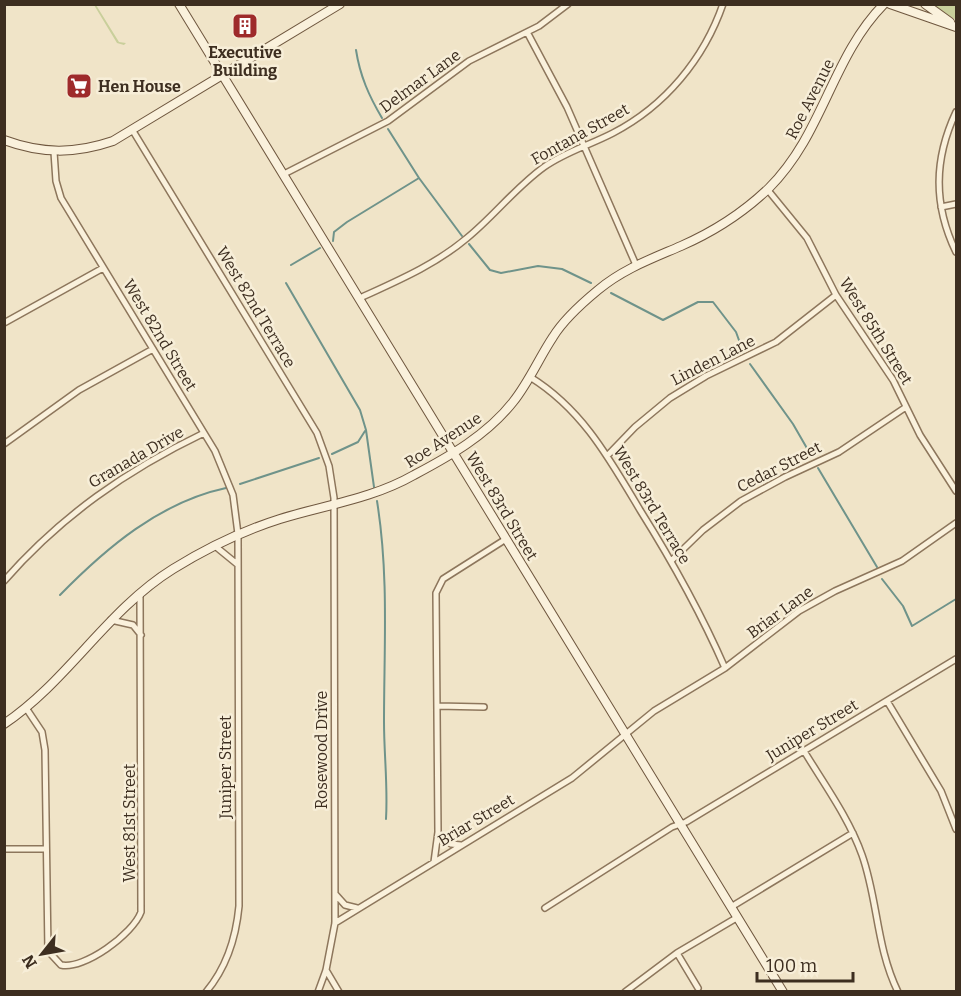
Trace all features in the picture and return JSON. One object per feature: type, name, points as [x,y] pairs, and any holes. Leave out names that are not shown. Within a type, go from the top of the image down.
[{"type":"street","name":"West 83rd Street","points":[[178,4],[783,992]]},
{"type":"street","points":[[4,140],[40,151],[54,152],[99,146],[133,130],[340,4]]},
{"type":"street","name":"Delmar Lane","points":[[284,174],[388,121],[469,61],[550,20],[568,4]]},
{"type":"street","name":"Fontana Street","points":[[360,298],[407,276],[451,250],[478,229],[535,174],[554,161],[635,120],[669,92],[705,46],[723,4]]},
{"type":"street","name":"Roe Avenue","points":[[4,724],[26,708],[109,621],[171,570],[238,534],[283,518],[334,506],[387,489],[454,452],[500,417],[530,376],[554,334],[600,288],[636,265],[706,235],[738,214],[767,189],[798,153],[821,113],[849,51],[865,26],[884,4]]},
{"type":"street","points":[[891,4],[957,27]]},
{"type":"street","points":[[925,4],[957,27]]},
{"type":"street","points":[[527,32],[563,100],[636,265]]},
{"type":"street","points":[[957,112],[940,155],[938,182],[941,207],[957,252]]},
{"type":"street","name":"West 82nd Terrace","points":[[133,130],[317,433],[329,466],[334,506]]},
{"type":"street","name":"West 82nd Street","points":[[54,152],[58,193],[204,433],[228,481],[238,534]]},
{"type":"street","name":"West 85th Street","points":[[767,189],[807,238],[836,295],[893,380],[933,457],[957,491]]},
{"type":"street","points":[[941,207],[957,204]]},
{"type":"street","points":[[4,323],[103,268]]},
{"type":"street","name":"Linden Lane","points":[[607,456],[635,427],[670,398],[706,376],[776,342],[836,295]]},
{"type":"street","points":[[4,444],[79,390],[153,349]]},
{"type":"street","name":"West 83rd Terrace","points":[[530,376],[573,410],[607,456],[671,561],[725,668]]},
{"type":"street","name":"Cedar Street","points":[[671,561],[703,530],[741,501],[839,452],[906,407]]},
{"type":"street","name":"Granada Drive","points":[[4,580],[48,535],[96,495],[153,459],[204,433]]},
{"type":"street","name":"Rosewood Drive","points":[[318,992],[326,970],[335,923],[336,894],[334,506]]},
{"type":"street","name":"Briar Lane","points":[[626,735],[673,698],[725,668],[800,611],[835,591],[903,561],[957,523]]},
{"type":"street","name":"Juniper Street","points":[[206,992],[226,959],[237,924],[239,906],[238,534]]},
{"type":"street","points":[[434,862],[438,832],[436,603],[439,585],[455,570],[506,539]]},
{"type":"street","points":[[214,545],[226,552],[237,564]]},
{"type":"street","name":"West 81st Street","points":[[46,849],[48,951],[51,958],[65,966],[75,965],[123,937],[135,925],[141,912],[140,594]]},
{"type":"street","points":[[109,621],[129,623],[138,630],[141,637]]},
{"type":"street","name":"Juniper Street","points":[[545,908],[613,863],[957,659]]},
{"type":"street","points":[[887,701],[941,791],[957,829]]},
{"type":"street","points":[[437,706],[484,707]]},
{"type":"street","points":[[4,849],[46,849],[45,743],[39,726],[26,708]]},
{"type":"street","name":"Briar Street","points":[[335,923],[572,778],[626,735]]},
{"type":"street","points":[[804,751],[853,833],[867,872],[882,948],[898,992]]},
{"type":"street","points":[[438,832],[451,844],[462,845]]},
{"type":"street","points":[[732,907],[853,833]]},
{"type":"street","points":[[336,894],[345,905],[357,908]]},
{"type":"street","points":[[625,992],[677,953],[738,916]]},
{"type":"street","points":[[677,953],[698,988]]},
{"type":"street","points":[[326,970],[339,992]]},
{"type":"green space","points":[[94,5],[119,42],[126,43],[124,45],[117,43]]},
{"type":"green space","points":[[933,5],[956,5],[956,20],[935,6]]},
{"type":"waterway","points":[[356,50],[366,86],[382,118]]},
{"type":"waterway","points":[[333,241],[334,232],[347,222],[419,178],[388,129]]},
{"type":"waterway","points":[[419,178],[462,236]]},
{"type":"waterway","points":[[469,244],[490,270],[501,273],[538,266],[562,269],[591,283]]},
{"type":"waterway","points":[[291,265],[320,248]]},
{"type":"waterway","points":[[286,283],[360,410],[366,430],[374,487]]},
{"type":"waterway","points":[[611,293],[663,320],[698,302],[713,302],[736,332],[744,354]]},
{"type":"waterway","points":[[750,364],[793,424],[812,457]]},
{"type":"waterway","points":[[332,454],[358,442],[365,431]]},
{"type":"waterway","points":[[240,484],[319,458]]},
{"type":"waterway","points":[[818,468],[877,567]]},
{"type":"waterway","points":[[60,595],[96,560],[136,529],[179,504],[226,488]]},
{"type":"waterway","points":[[377,501],[384,584],[386,819]]},
{"type":"waterway","points":[[882,579],[903,606],[912,626],[956,599]]},
{"type":"place","name":"Executive Building","points":[[245,26]]},
{"type":"place","name":"Hen House","points":[[79,86]]}]
